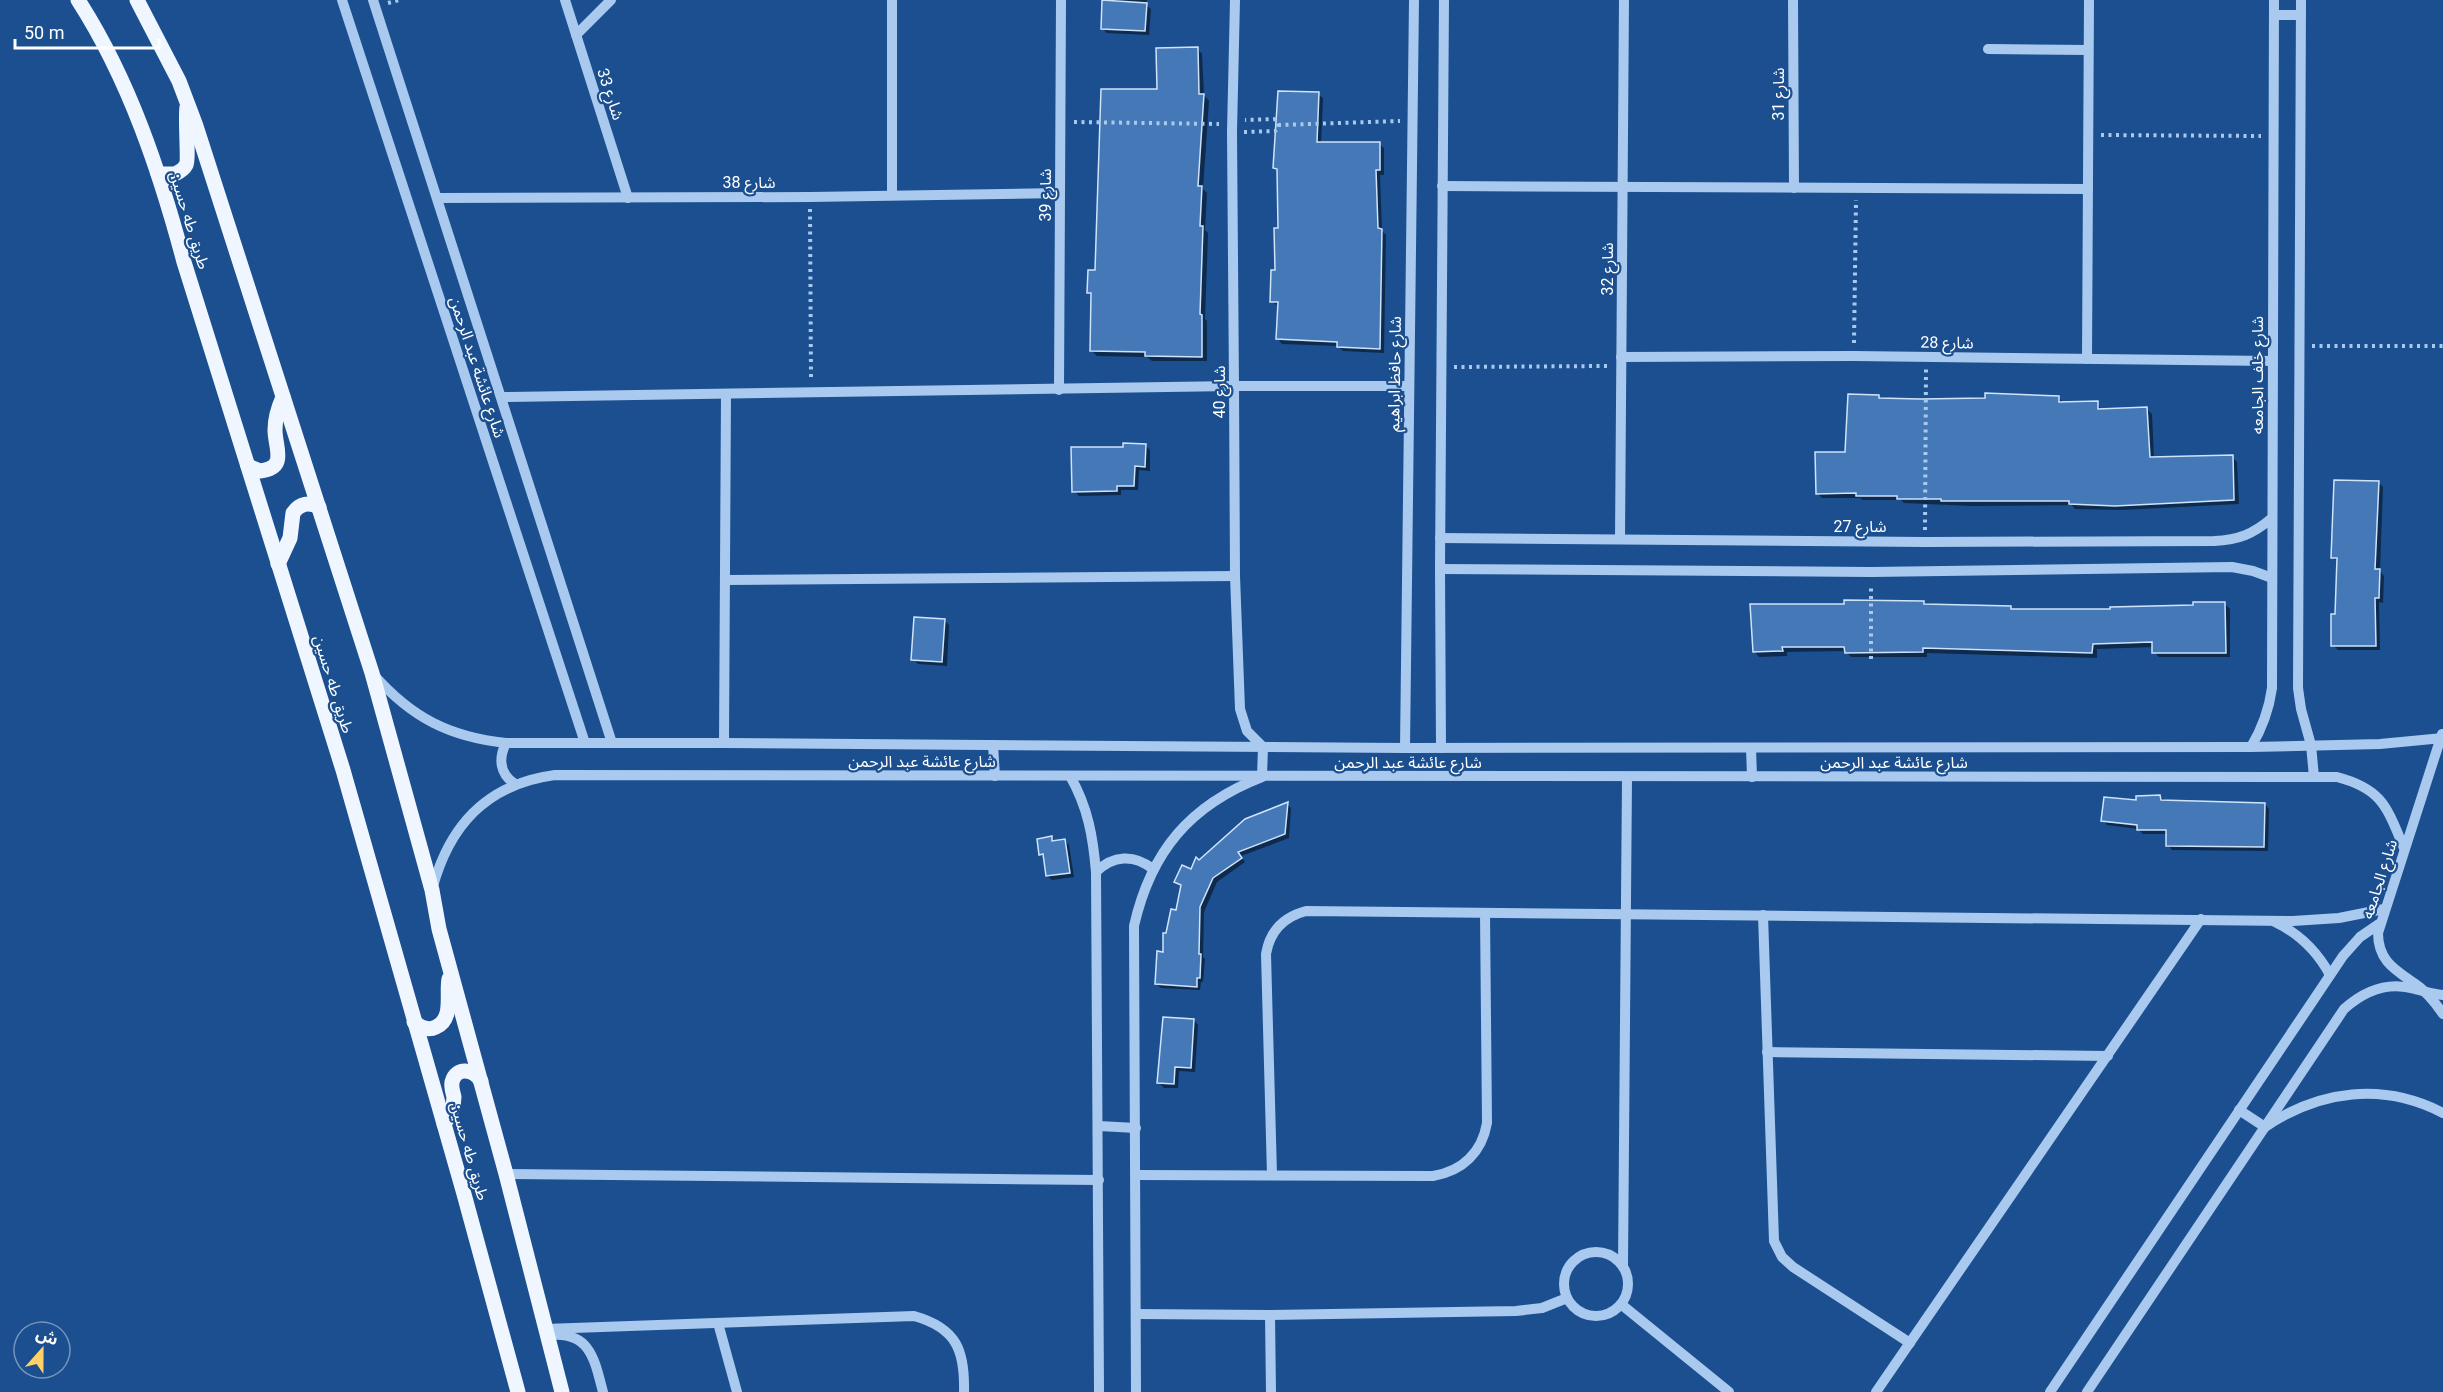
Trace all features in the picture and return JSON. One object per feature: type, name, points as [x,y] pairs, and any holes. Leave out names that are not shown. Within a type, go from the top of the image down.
[{"type":"main road","name":"طريق طه حسين","points":[[78,0],[124,89],[158,174],[343,770],[518,1392]]},
{"type":"main road","name":"طريق طه حسين","points":[[137,0],[159,38],[188,103],[372,673],[432,890],[439,929],[506,1174],[560,1389]]},
{"type":"main road","points":[[158,174],[175,174],[186,165],[188,158],[185,135],[188,103]]},
{"type":"main road","points":[[248,466],[253,470],[267,470],[277,462],[279,456],[275,435],[276,417],[283,397]]},
{"type":"main road","points":[[278,564],[290,538],[293,513],[302,505],[319,507]]},
{"type":"main road","points":[[414,1022],[426,1029],[443,1022],[447,1016],[447,991],[451,972]]},
{"type":"main road","points":[[444,1124],[453,1107],[452,1082],[455,1076],[460,1072],[470,1071],[475,1073],[481,1081]]},
{"type":"street","name":"شارع عائشة عبد الرحمن","points":[[342,0],[585,743]]},
{"type":"street","name":"شارع عائشة عبد الرحمن","points":[[373,0],[612,743]]},
{"type":"street","name":"شارع 33","points":[[565,0],[628,198]]},
{"type":"street","points":[[576,34],[611,0]]},
{"type":"street","points":[[892,0],[892,195]]},
{"type":"street","name":"شارع 39","points":[[1059,390],[1061,0]]},
{"type":"street","name":"شارع 40","points":[[1235,0],[1232,126],[1235,576],[1240,709],[1247,731],[1263,747]]},
{"type":"street","name":"شارع حافظ ابراهيم","points":[[1405,748],[1414,0]]},
{"type":"street","points":[[1441,748],[1443,0]]},
{"type":"street","name":"شارع 32","points":[[1620,539],[1624,0]]},
{"type":"street","name":"شارع 31","points":[[1793,0],[1794,188]]},
{"type":"street","points":[[2087,358],[2089,0]]},
{"type":"street","name":"شارع خلف الجامعه","points":[[2252,747],[2263,727],[2271,698],[2274,0]]},
{"type":"street","points":[[2301,0],[2298,688],[2311,745],[2314,777]]},
{"type":"street","points":[[2274,15],[2301,15]]},
{"type":"street","points":[[1988,49],[2088,50]]},
{"type":"street","points":[[1442,186],[2088,189]]},
{"type":"street","name":"شارع 38","points":[[438,198],[810,197],[1060,193]]},
{"type":"street","name":"شارع 28","points":[[1621,362],[1854,356],[2272,361]]},
{"type":"street","points":[[502,397],[1234,386],[1409,386]]},
{"type":"street","points":[[724,743],[726,394]]},
{"type":"street","name":"شارع 27","points":[[1440,538],[1925,542],[2236,540],[2256,532],[2272,518]]},
{"type":"street","points":[[1440,569],[1871,572],[2232,567],[2272,578]]},
{"type":"street","points":[[725,580],[1235,576]]},
{"type":"street","name":"شارع عائشة عبد الرحمن","points":[[372,673],[389,693],[409,710],[431,723],[456,734],[506,743],[1405,748],[2252,747],[2380,744],[2442,736]]},
{"type":"street","name":"شارع الجامعه","points":[[2442,736],[2379,924],[2378,942],[2385,961],[2392,969],[2425,992],[2443,1014]]},
{"type":"street","points":[[506,743],[501,763],[505,775],[515,784]]},
{"type":"street","points":[[993,745],[995,776]]},
{"type":"street","points":[[1136,1392],[1134,926],[1145,887],[1153,869],[1175,835],[1205,806],[1240,785],[1262,777],[1263,747]]},
{"type":"street","points":[[1751,748],[1752,777]]},
{"type":"street","name":"شارع عائشة عبد الرحمن","points":[[432,890],[447,846],[476,809],[494,795],[515,784],[555,775],[2337,777],[2358,782],[2376,794],[2389,812],[2404,848]]},
{"type":"street","points":[[1070,776],[1087,810],[1092,828],[1096,872],[1099,1392]]},
{"type":"street","points":[[1623,1266],[1627,778]]},
{"type":"street","points":[[1096,872],[1111,861],[1128,858],[1146,863],[1153,869]]},
{"type":"street","points":[[1272,1176],[1266,954],[1271,936],[1276,929],[1289,917],[1305,911],[2270,920],[2339,918],[2384,909]]},
{"type":"street","points":[[1136,1175],[1433,1176],[1453,1171],[1477,1152],[1486,1133],[1485,913]]},
{"type":"street","points":[[1763,915],[1772,1232],[1778,1251],[1793,1267],[1910,1343]]},
{"type":"street","points":[[1876,1392],[2201,919]]},
{"type":"street","points":[[2270,920],[2295,932],[2305,941],[2319,957],[2330,975]]},
{"type":"street","points":[[2050,1392],[2330,975],[2351,946],[2379,924]]},
{"type":"street","points":[[2086,1392],[2344,1009],[2353,1000],[2375,989],[2388,986],[2401,986],[2443,995]]},
{"type":"street","points":[[1767,1052],[2108,1056]]},
{"type":"street","points":[[2265,1127],[2280,1117],[2314,1101],[2350,1094],[2369,1093],[2397,1096],[2425,1104],[2443,1113]]},
{"type":"street","points":[[2239,1110],[2265,1127]]},
{"type":"street","points":[[1098,1126],[1136,1128]]},
{"type":"street","points":[[506,1174],[1099,1180]]},
{"type":"street","points":[[1600,1251],[1613,1256],[1623,1266],[1629,1278],[1628,1293],[1622,1305],[1612,1313],[1599,1317],[1586,1315],[1574,1309],[1567,1298],[1563,1284],[1566,1271],[1574,1260],[1586,1253],[1600,1251]]},
{"type":"street","points":[[1136,1314],[1270,1315],[1529,1310],[1549,1306],[1567,1298]]},
{"type":"street","points":[[1622,1305],[1725,1390]]},
{"type":"street","points":[[1270,1315],[1271,1392]]},
{"type":"street","points":[[546,1332],[914,1316],[927,1319],[948,1333],[961,1353],[964,1365],[964,1392]]},
{"type":"street","points":[[718,1323],[737,1392]]},
{"type":"street","points":[[546,1332],[572,1337],[588,1347],[594,1356],[603,1392]]},
{"type":"path","points":[[1061,122],[1232,126],[1278,130],[1274,119],[1232,126]]},
{"type":"path","points":[[1278,125],[1412,121]]},
{"type":"path","points":[[2088,135],[2274,136]]},
{"type":"path","points":[[1854,356],[1856,188]]},
{"type":"path","points":[[810,197],[811,393]]},
{"type":"path","points":[[2300,346],[2443,346]]},
{"type":"path","points":[[1925,542],[1926,356]]},
{"type":"path","points":[[1441,368],[1621,362]]},
{"type":"path","points":[[1871,572],[1871,659]]},
{"type":"building","points":[[1102,0],[1147,3],[1145,31],[1101,29]]},
{"type":"building","points":[[1198,47],[1199,94],[1204,94],[1198,186],[1202,186],[1200,226],[1203,226],[1200,314],[1202,315],[1202,357],[1145,356],[1145,352],[1090,351],[1091,293],[1087,293],[1088,270],[1095,270],[1101,89],[1157,89],[1156,48]]},
{"type":"building","points":[[1278,91],[1319,92],[1317,142],[1380,142],[1380,170],[1376,170],[1378,228],[1382,229],[1380,349],[1337,347],[1337,342],[1276,339],[1278,302],[1270,302],[1271,270],[1275,270],[1274,228],[1278,228],[1277,169],[1273,168]]},
{"type":"building","points":[[1985,393],[2059,396],[2059,402],[2098,401],[2098,409],[2147,407],[2150,457],[2233,455],[2234,500],[2115,506],[2069,504],[2069,501],[1941,501],[1941,499],[1897,499],[1897,496],[1856,496],[1856,493],[1816,494],[1815,452],[1845,452],[1848,394],[1879,395],[1879,398],[1920,399],[1985,398]]},
{"type":"building","points":[[1123,443],[1146,444],[1145,467],[1135,466],[1134,486],[1117,486],[1117,491],[1072,492],[1071,447],[1123,447]]},
{"type":"building","points":[[2334,480],[2379,481],[2375,569],[2380,569],[2379,598],[2375,598],[2376,646],[2331,646],[2331,614],[2335,614],[2337,558],[2331,558]]},
{"type":"building","points":[[1844,600],[1924,601],[1924,604],[2011,606],[2011,609],[2110,609],[2110,607],[2225,602],[2226,653],[2152,653],[2152,642],[2093,644],[2092,653],[1923,648],[1923,652],[1845,653],[1844,647],[1782,647],[1783,651],[1753,652],[1750,604],[1844,604]]},
{"type":"building","points":[[914,617],[945,619],[942,662],[911,660]]},
{"type":"building","points":[[2160,795],[2161,800],[2265,803],[2264,847],[2166,846],[2166,830],[2137,830],[2137,825],[2101,821],[2104,797],[2136,800],[2136,796]]},
{"type":"building","points":[[1288,802],[1285,834],[1238,852],[1242,858],[1213,878],[1200,907],[1199,954],[1201,954],[1200,978],[1197,978],[1197,987],[1155,984],[1157,951],[1163,952],[1163,933],[1166,933],[1171,909],[1176,910],[1181,885],[1174,882],[1182,865],[1191,869],[1196,857],[1199,860],[1245,819]]},
{"type":"building","points":[[1052,836],[1052,841],[1065,839],[1070,873],[1046,876],[1043,854],[1039,855],[1037,839]]},
{"type":"building","points":[[1163,1017],[1194,1019],[1191,1068],[1175,1067],[1174,1084],[1157,1083]]}]
